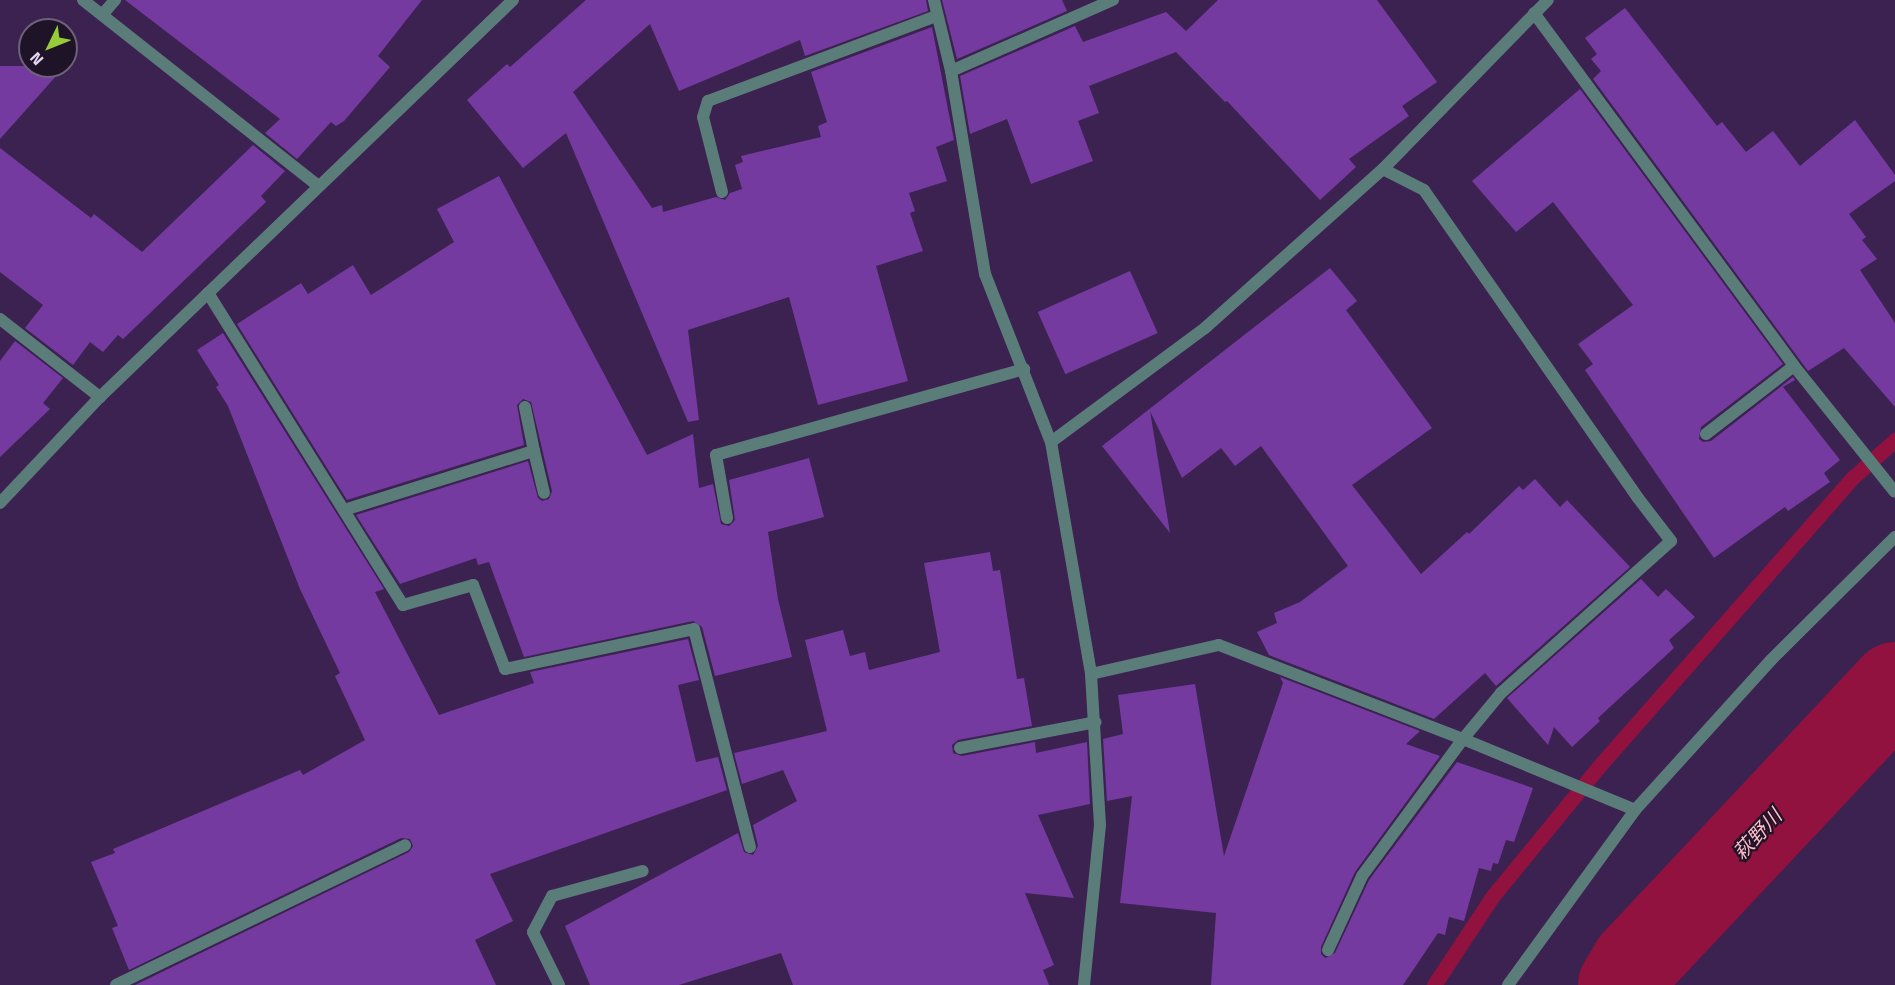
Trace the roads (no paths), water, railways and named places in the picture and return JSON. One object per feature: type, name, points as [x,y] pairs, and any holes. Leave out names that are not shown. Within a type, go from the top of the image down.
[{"type":"street","points":[[83,0],[317,185]]},
{"type":"street","points":[[102,15],[115,0]]},
{"type":"street","points":[[0,503],[100,397],[317,185],[513,0]]},
{"type":"street","points":[[934,0],[951,71],[985,274],[1051,442],[1091,674],[1096,722],[1100,825],[1084,985]]},
{"type":"street","points":[[951,71],[1113,0]]},
{"type":"street","points":[[1051,442],[1205,328],[1383,169],[1548,0]]},
{"type":"street","points":[[1534,13],[1794,366],[1895,492]]},
{"type":"street","points":[[722,192],[703,117],[708,101],[937,16]]},
{"type":"street","points":[[1328,950],[1362,876],[1462,739],[1501,693],[1671,541],[1638,498],[1424,190],[1383,169]]},
{"type":"street","points":[[208,293],[403,605],[472,585],[505,669],[694,629],[750,847]]},
{"type":"street","points":[[0,319],[100,397]]},
{"type":"street","points":[[1706,434],[1794,366]]},
{"type":"street","points":[[727,518],[716,455],[1024,369]]},
{"type":"street","points":[[525,407],[544,493]]},
{"type":"street","points":[[344,510],[534,451]]},
{"type":"street","points":[[1508,985],[1635,810],[1772,660],[1895,537]]},
{"type":"street","points":[[1091,674],[1220,645],[1462,739],[1635,810]]},
{"type":"street","points":[[960,747],[1096,722]]},
{"type":"street","points":[[116,985],[405,845]]},
{"type":"street","points":[[559,985],[532,932],[552,896],[644,871]]},
{"type":"waterway","points":[[1434,985],[1492,897],[1601,764],[1851,479],[1895,440]]},
{"type":"waterway","name":"萩野川","points":[[1622,985],[1635,963],[1895,686]]}]
